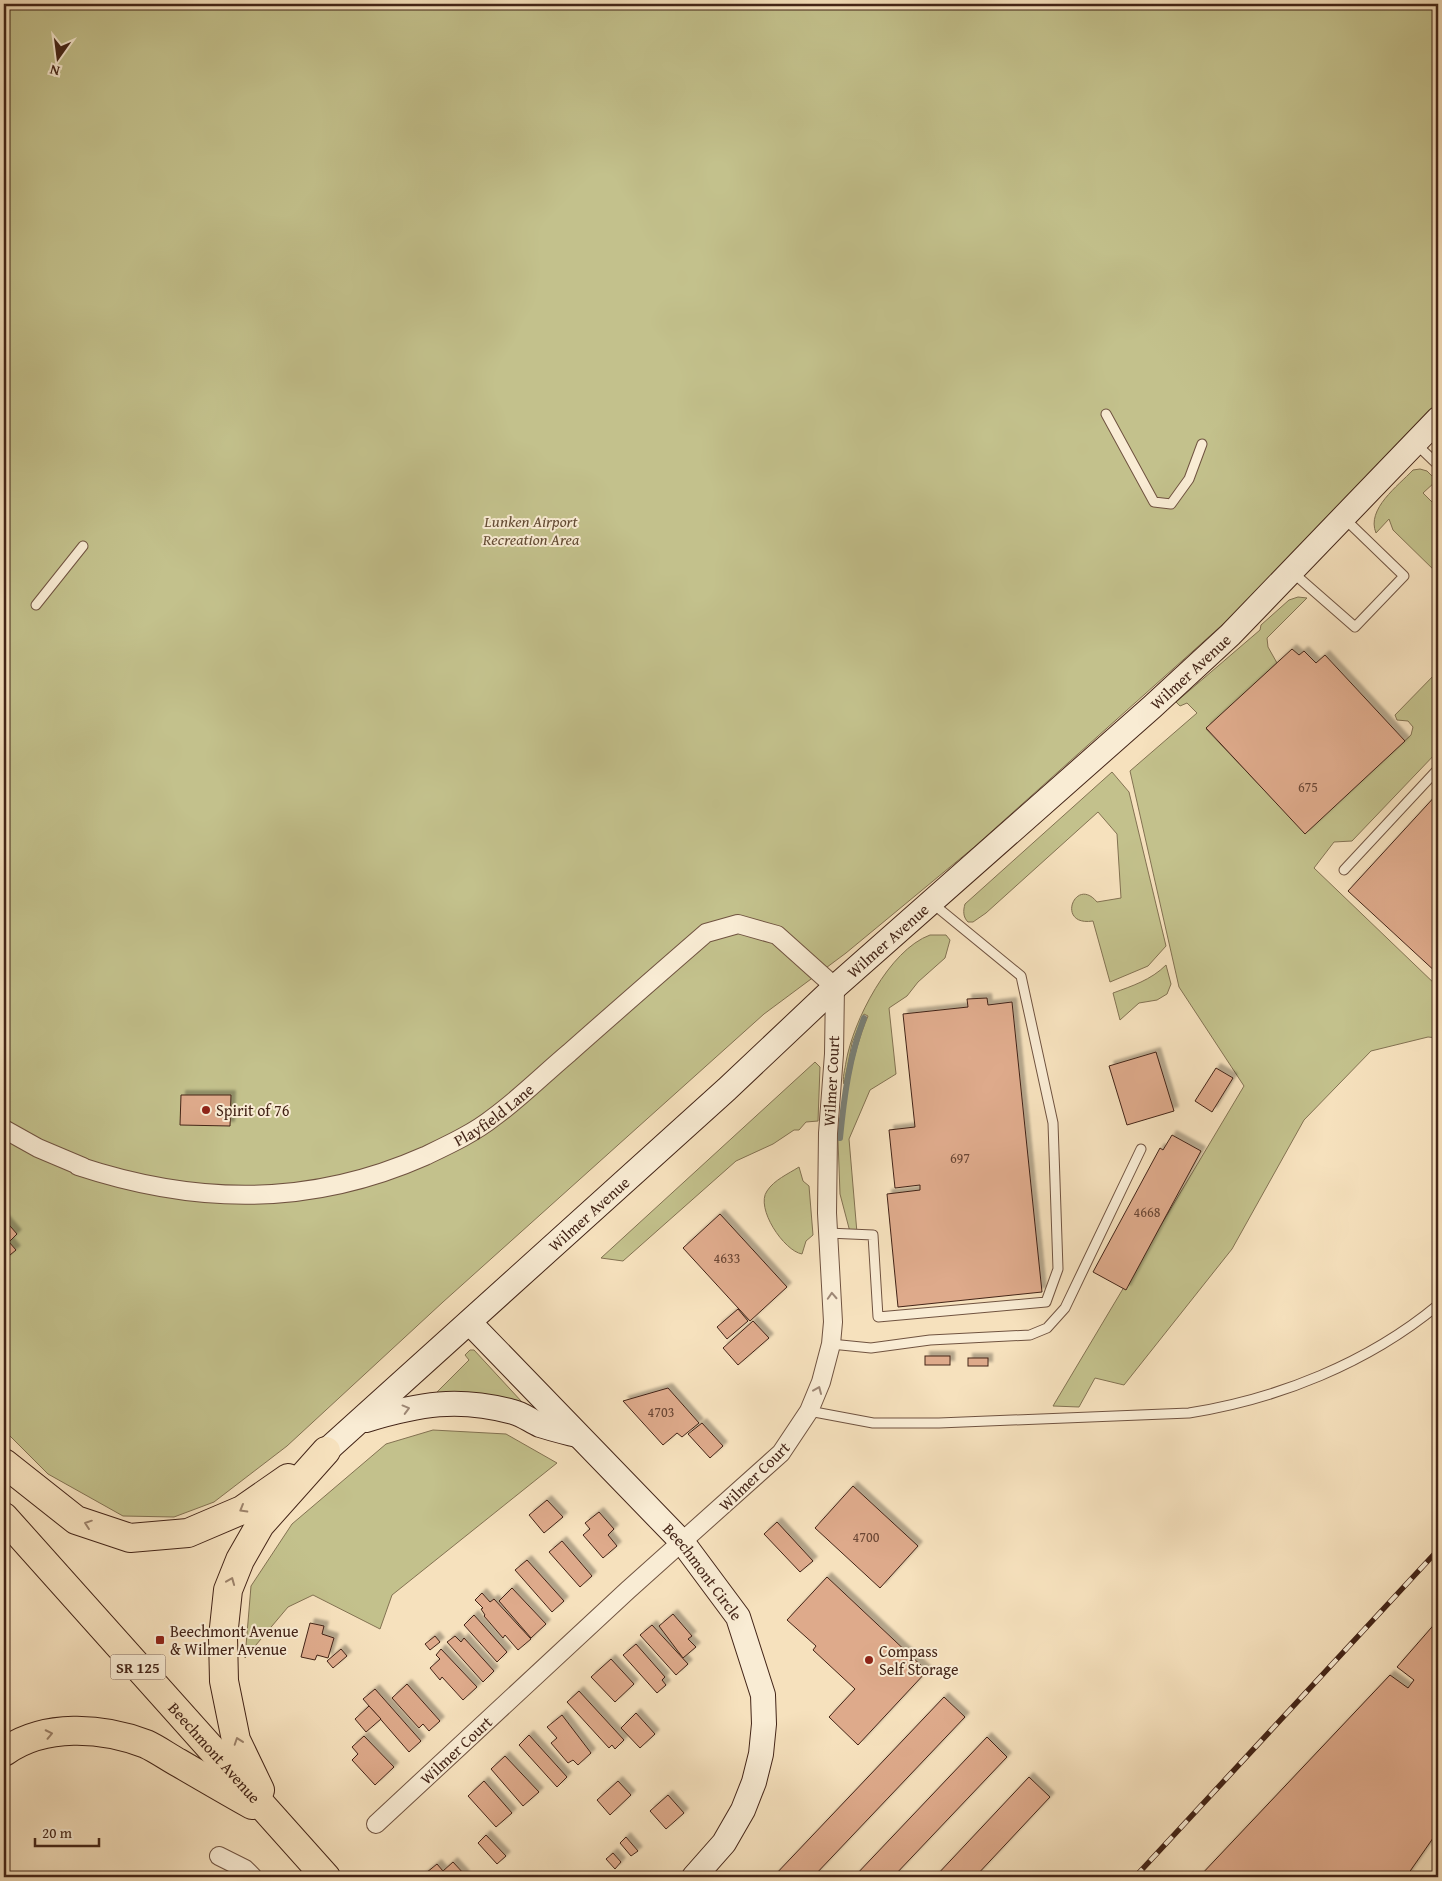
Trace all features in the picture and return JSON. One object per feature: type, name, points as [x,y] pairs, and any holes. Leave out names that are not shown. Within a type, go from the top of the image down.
[{"type":"highway","points":[[4,1463],[76,1520],[130,1538],[188,1533],[242,1510],[326,1451]]},
{"type":"highway","points":[[272,1817],[236,1740],[224,1681],[223,1637],[228,1590],[240,1560],[260,1525],[326,1451]]},
{"type":"highway","name":"Beechmont Avenue","points":[[4,1517],[326,1877]]},
{"type":"highway","points":[[4,1752],[16,1743],[51,1733],[82,1730],[110,1733],[147,1745],[272,1817]]},
{"type":"street","name":"Wilmer Avenue","points":[[326,1451],[727,1090],[835,987],[1230,635],[1438,418]]},
{"type":"street","name":"Playfield Lane","points":[[4,1129],[38,1148],[80,1166],[119,1179],[162,1189],[205,1194],[262,1195],[306,1191],[362,1178],[404,1165],[444,1148],[494,1118],[706,933],[738,924],[777,934],[835,987]]},
{"type":"street","name":"Wilmer Court","points":[[376,1824],[628,1590],[683,1543],[781,1453],[809,1410],[821,1382],[831,1344],[833,1322],[828,1233],[828,1133],[834,1054],[835,987]]},
{"type":"street","name":"Beechmont Circle","points":[[470,1323],[683,1543],[738,1617],[763,1695],[764,1724],[754,1782],[743,1810],[724,1843],[694,1877]]},
{"type":"street","points":[[359,1422],[412,1406],[443,1403],[478,1405],[514,1412],[541,1425],[578,1436]]},
{"type":"street","points":[[219,1856],[245,1869],[253,1877]]},
{"type":"lane","points":[[1106,414],[1154,502],[1171,504],[1190,479],[1202,444]]},
{"type":"lane","points":[[1415,443],[1438,465]]},
{"type":"lane","points":[[1291,571],[1355,627],[1404,576],[1343,517]]},
{"type":"lane","points":[[36,605],[83,546]]},
{"type":"lane","points":[[1344,870],[1438,769]]},
{"type":"lane","points":[[828,1233],[872,1235],[878,1317],[1046,1302],[1058,1269],[1053,1123],[1021,976],[931,902]]},
{"type":"lane","points":[[831,1344],[871,1348],[930,1340],[1030,1335],[1047,1328],[1065,1308],[1141,1148]]},
{"type":"lane","points":[[809,1410],[873,1423],[939,1423],[1189,1413],[1214,1409],[1272,1395],[1344,1365],[1394,1337],[1438,1305]]},
{"type":"green space","name":"Lunken Airport Recreation Area","points":[[4,4],[1438,4],[1438,405],[1351,499],[1260,591],[973,848],[846,953],[764,1014],[443,1302],[287,1446],[214,1502],[174,1517],[123,1516],[48,1474],[4,1430]]},
{"type":"green space","points":[[1413,470],[1427,471],[1434,478],[1435,482],[1423,493],[1438,508],[1438,574],[1393,530],[1389,519],[1376,533],[1374,524],[1375,515],[1385,498]]},
{"type":"green space","points":[[1298,597],[1307,598],[1267,638],[1268,647],[1277,663],[1206,729],[1305,833],[1411,735],[1413,727],[1408,721],[1397,720],[1395,715],[1438,671],[1438,751],[1352,841],[1334,842],[1314,868],[1438,987],[1438,1038],[1428,1037],[1371,1051],[1304,1120],[1232,1249],[1124,1385],[1095,1378],[1079,1407],[1053,1406],[1244,1086],[1179,987],[1130,771],[1197,713],[1187,703],[1180,706],[1176,702],[1260,630],[1261,625],[1289,600]]},
{"type":"green space","points":[[1112,772],[1129,792],[1166,946],[1148,966],[1110,982],[1093,921],[1081,921],[1074,917],[1072,911],[1072,904],[1082,894],[1089,895],[1097,902],[1121,898],[1117,834],[1098,812],[986,913],[973,922],[968,922],[964,911],[965,904]]},
{"type":"green space","points":[[930,935],[946,935],[950,940],[945,958],[918,982],[907,996],[889,1008],[896,1074],[870,1090],[849,1139],[857,1233],[850,1232],[840,1194],[838,1140],[841,1139],[853,1061],[868,1016],[864,1014],[852,1043],[844,1084],[843,1079],[850,1045],[865,1008],[887,971],[915,943]]},
{"type":"green space","points":[[1166,965],[1171,984],[1167,994],[1157,1000],[1139,1003],[1120,1020],[1113,993],[1148,979]]},
{"type":"green space","points":[[815,1062],[820,1067],[818,1121],[806,1122],[799,1130],[794,1130],[773,1144],[736,1161],[623,1261],[601,1258]]},
{"type":"green space","points":[[799,1167],[803,1181],[809,1186],[813,1235],[806,1241],[802,1254],[787,1245],[773,1228],[765,1208],[764,1198],[773,1184]]},
{"type":"green space","points":[[470,1350],[474,1350],[522,1402],[522,1406],[430,1399],[469,1360],[465,1355]]},
{"type":"green space","points":[[433,1430],[506,1434],[557,1463],[392,1595],[380,1629],[313,1595],[288,1607],[245,1658],[251,1586],[292,1524],[386,1444]]},
{"type":"building","points":[[1292,649],[1299,655],[1304,651],[1316,663],[1325,655],[1405,741],[1305,834],[1206,728]]},
{"type":"building","points":[[1438,793],[1438,974],[1348,891]]},
{"type":"building","points":[[987,998],[988,1005],[1012,1002],[1042,1292],[898,1307],[887,1194],[920,1190],[920,1185],[895,1188],[889,1130],[915,1127],[903,1014],[968,1007],[967,999]]},
{"type":"building","points":[[1156,1052],[1174,1111],[1127,1125],[1109,1066]]},
{"type":"building","points":[[1216,1068],[1233,1078],[1212,1112],[1195,1101]]},
{"type":"building","name":"Spirit of 76","points":[[181,1095],[231,1095],[230,1126],[180,1125]]},
{"type":"building","points":[[1172,1135],[1201,1151],[1126,1290],[1093,1272],[1160,1148],[1163,1150]]},
{"type":"building","points":[[720,1214],[787,1287],[750,1321],[683,1248]]},
{"type":"building","points":[[4,1219],[17,1234],[9,1242],[16,1250],[4,1260]]},
{"type":"building","points":[[738,1309],[748,1321],[727,1339],[717,1327]]},
{"type":"building","points":[[753,1321],[769,1338],[738,1365],[723,1348]]},
{"type":"building","points":[[925,1356],[950,1356],[950,1365],[925,1365]]},
{"type":"building","points":[[968,1358],[988,1358],[988,1366],[968,1366]]},
{"type":"building","points":[[668,1388],[699,1423],[682,1437],[677,1433],[663,1445],[623,1401]]},
{"type":"building","points":[[702,1423],[723,1446],[710,1458],[688,1434]]},
{"type":"building","points":[[853,1486],[918,1546],[880,1588],[815,1528]]},
{"type":"building","points":[[547,1500],[563,1517],[544,1533],[529,1515]]},
{"type":"building","points":[[599,1512],[614,1529],[608,1535],[617,1546],[603,1558],[583,1535],[590,1529],[585,1523]]},
{"type":"building","points":[[777,1522],[813,1561],[800,1572],[764,1534]]},
{"type":"building","points":[[562,1541],[592,1576],[580,1587],[549,1552]]},
{"type":"building","points":[[527,1560],[564,1601],[552,1612],[515,1570]]},
{"type":"building","name":"Compass Self Storage","points":[[827,1577],[927,1671],[858,1745],[829,1717],[855,1689],[813,1650],[816,1646],[787,1620]]},
{"type":"building","points":[[512,1588],[546,1624],[531,1638],[499,1601]]},
{"type":"building","points":[[482,1593],[490,1602],[494,1599],[531,1639],[518,1650],[505,1635],[503,1638],[484,1616],[481,1609],[483,1608],[475,1600]]},
{"type":"building","points":[[673,1614],[692,1636],[688,1639],[696,1647],[683,1658],[659,1626]]},
{"type":"building","points":[[474,1615],[507,1652],[497,1662],[464,1625]]},
{"type":"building","points":[[1438,1620],[1438,1831],[1406,1877],[1199,1877],[1390,1675],[1408,1688],[1414,1680],[1397,1667]]},
{"type":"building","points":[[310,1623],[324,1626],[322,1634],[334,1638],[328,1658],[317,1655],[315,1660],[301,1657]]},
{"type":"building","points":[[652,1625],[688,1664],[676,1675],[640,1635]]},
{"type":"building","points":[[435,1636],[440,1642],[430,1650],[425,1644]]},
{"type":"building","points":[[455,1636],[461,1642],[464,1638],[494,1671],[483,1682],[447,1642]]},
{"type":"building","points":[[636,1644],[665,1677],[662,1680],[666,1685],[657,1693],[623,1655]]},
{"type":"building","points":[[341,1649],[347,1656],[333,1668],[327,1661]]},
{"type":"building","points":[[441,1649],[477,1687],[463,1700],[442,1677],[440,1680],[430,1668],[440,1659],[436,1655]]},
{"type":"building","points":[[611,1659],[634,1684],[615,1702],[591,1677]]},
{"type":"building","points":[[407,1684],[440,1721],[429,1731],[423,1724],[419,1728],[392,1698]]},
{"type":"building","points":[[375,1689],[421,1741],[409,1752],[363,1699]]},
{"type":"building","points":[[579,1691],[624,1740],[615,1749],[612,1745],[609,1748],[567,1702]]},
{"type":"building","name":"Compass Self Storage","points":[[944,1697],[965,1717],[813,1877],[773,1877]]},
{"type":"building","points":[[369,1706],[381,1719],[366,1732],[355,1719]]},
{"type":"building","points":[[636,1713],[655,1734],[640,1748],[621,1728]]},
{"type":"building","points":[[562,1715],[591,1753],[578,1765],[573,1760],[568,1763],[551,1743],[557,1738],[547,1727]]},
{"type":"building","points":[[529,1735],[567,1777],[557,1787],[519,1745]]},
{"type":"building","points":[[364,1736],[394,1767],[375,1785],[352,1760],[358,1754],[352,1747]]},
{"type":"building","points":[[987,1737],[1007,1757],[893,1877],[854,1877]]},
{"type":"building","points":[[505,1756],[539,1792],[523,1806],[491,1769]]},
{"type":"building","points":[[1029,1777],[1050,1797],[975,1877],[935,1877]]},
{"type":"building","points":[[484,1781],[512,1813],[496,1827],[468,1796]]},
{"type":"building","points":[[618,1781],[631,1795],[610,1815],[597,1800]]},
{"type":"building","points":[[668,1795],[684,1813],[666,1829],[650,1811]]},
{"type":"building","points":[[486,1835],[506,1856],[497,1864],[478,1843]]},
{"type":"building","points":[[626,1837],[638,1851],[631,1856],[620,1843]]},
{"type":"building","points":[[613,1853],[621,1862],[615,1869],[606,1859]]},
{"type":"building","points":[[453,1862],[465,1875],[463,1877],[421,1877],[437,1864],[443,1871]]},
{"type":"waterway","points":[[840,1138],[848,1078],[854,1048],[864,1018]]},
{"type":"railway","points":[[1135,1877],[1438,1550]]},
{"type":"place","name":"Spirit of 76","points":[[206,1110]]},
{"type":"place","name":"Beechmont Avenue & Wilmer Avenue","points":[[160,1640]]},
{"type":"place","name":"Compass Self Storage","points":[[869,1660]]}]
